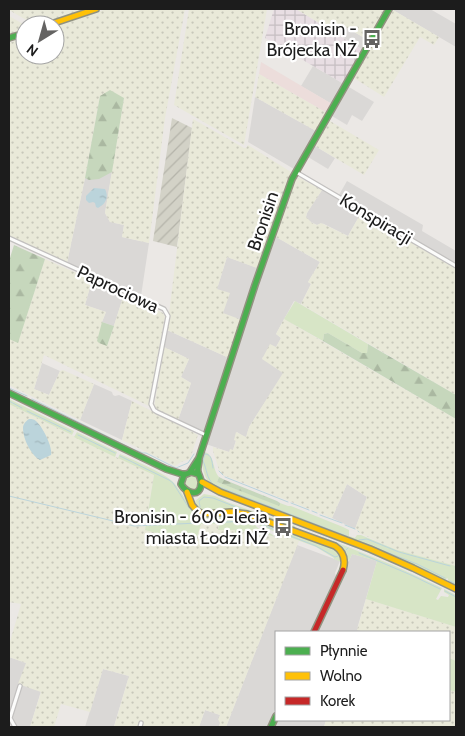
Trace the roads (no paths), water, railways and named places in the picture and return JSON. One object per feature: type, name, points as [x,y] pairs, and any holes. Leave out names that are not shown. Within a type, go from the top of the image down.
[{"type":"street","points":[[65,19],[96,9]]},
{"type":"street","name":"Bronisin","points":[[198,474],[199,458],[206,435],[290,184],[389,9]]},
{"type":"street","name":"Konspiracji","points":[[296,172],[456,266]]},
{"type":"street","name":"Paprociowa","points":[[9,238],[164,309],[168,316],[151,404],[157,412],[206,435]]},
{"type":"street","points":[[9,393],[166,469],[182,474],[194,472],[198,474],[202,482],[220,492],[379,553],[456,589]]},
{"type":"street","name":"Bronisin","points":[[188,473],[199,458]]},
{"type":"street","points":[[166,469],[181,481],[191,503],[200,512],[205,514],[231,512],[250,515],[335,546],[341,550],[345,558],[344,567],[314,631]]},
{"type":"street","points":[[181,481],[184,475],[188,473]]},
{"type":"street","points":[[194,507],[194,499],[202,482]]},
{"type":"street","points":[[187,492],[197,490],[220,492]]},
{"type":"street","points":[[15,727],[10,718],[20,686]]},
{"type":"water","points":[[94,188],[105,189],[107,195],[106,200],[98,208],[95,203],[89,203],[86,200],[86,196]]},
{"type":"water","points":[[29,419],[34,420],[39,425],[50,447],[51,455],[40,460],[31,451],[24,437],[23,427]]},
{"type":"waterway","points":[[9,388],[27,396]]},
{"type":"waterway","points":[[32,399],[176,468],[188,463],[194,454]]},
{"type":"waterway","points":[[9,401],[22,408]]},
{"type":"waterway","points":[[27,411],[71,432]]},
{"type":"waterway","points":[[78,435],[115,453]]},
{"type":"waterway","points":[[205,453],[203,461],[208,476],[214,485],[347,536]]},
{"type":"waterway","points":[[205,454],[210,457],[213,468]]},
{"type":"waterway","points":[[120,456],[173,483],[189,508]]},
{"type":"waterway","points":[[219,471],[223,475]]},
{"type":"waterway","points":[[225,477],[288,502]]},
{"type":"waterway","points":[[9,496],[134,526],[198,523]]},
{"type":"waterway","points":[[200,507],[199,501],[204,497],[213,498],[241,509]]},
{"type":"waterway","points":[[291,503],[309,510]]},
{"type":"waterway","points":[[312,511],[317,513]]},
{"type":"waterway","points":[[320,515],[342,523]]},
{"type":"waterway","points":[[201,522],[253,521]]},
{"type":"waterway","points":[[260,524],[316,546],[335,557],[338,556]]},
{"type":"waterway","points":[[345,525],[355,529]]},
{"type":"waterway","points":[[359,540],[367,539],[399,552],[450,566]]},
{"type":"waterway","points":[[364,543],[417,564],[445,578]]},
{"type":"waterway","points":[[359,553],[440,589]]},
{"type":"waterway","points":[[450,581],[456,584]]},
{"type":"waterway","points":[[445,591],[456,597]]},
{"type":"place","name":"Bronisin - Brójecka NŻ","points":[[372,39]]},
{"type":"place","name":"Bronisin - 600-lecia miasta Łodzi NŻ","points":[[283,527]]}]
